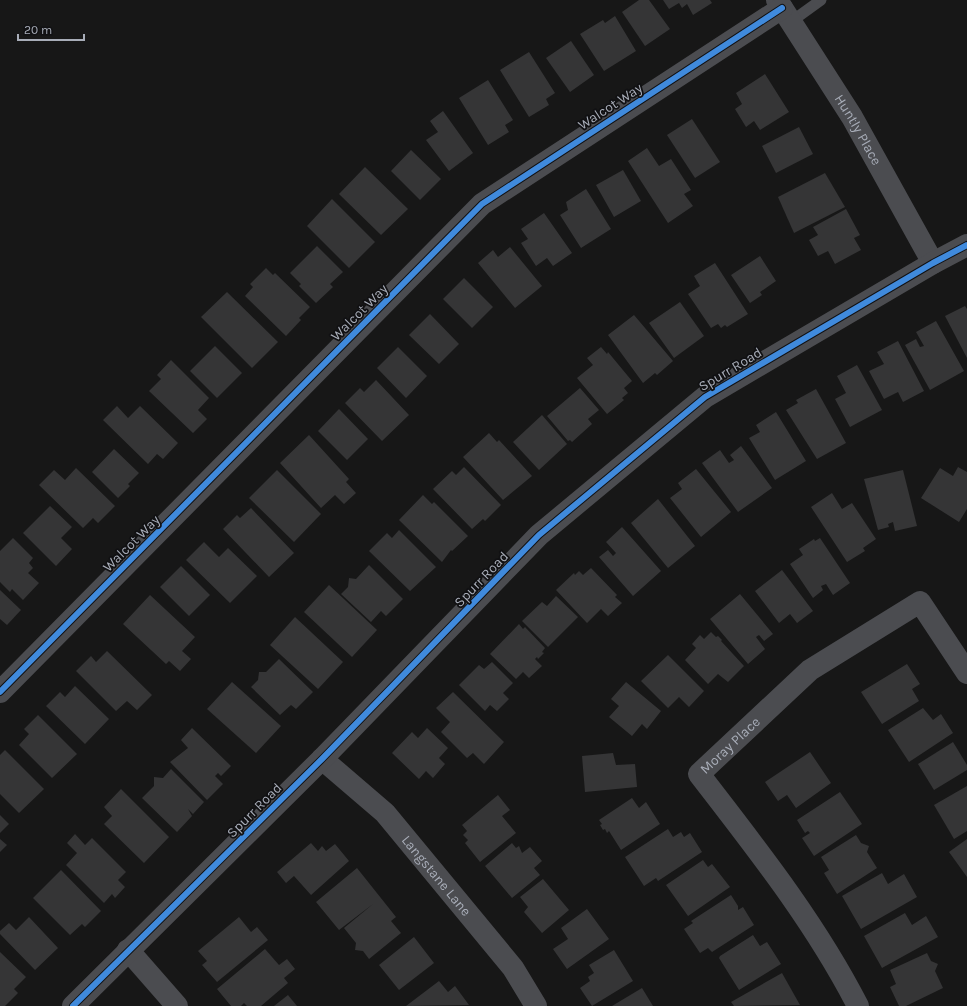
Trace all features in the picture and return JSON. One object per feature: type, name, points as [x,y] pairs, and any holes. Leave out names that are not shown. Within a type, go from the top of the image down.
[{"type":"street","name":"Huntly Place","points":[[784,10],[852,117],[933,263]]},
{"type":"street","name":"Walcot Way","points":[[0,692],[482,204],[784,10]]},
{"type":"street","name":"Spurr Road","points":[[73,1006],[322,759],[540,535],[705,397],[933,263],[967,245]]},
{"type":"street","name":"Moray Place","points":[[858,1006],[839,968],[774,872],[698,774],[810,670],[920,602],[967,673]]},
{"type":"street","name":"Langstane Lane","points":[[322,759],[385,813],[513,968],[536,1006]]},
{"type":"street","points":[[128,950],[177,1006]]},
{"type":"lane","points":[[784,10],[821,0]]},
{"type":"building","points":[[639,0],[649,0],[670,29],[645,46],[622,12]]},
{"type":"building","points":[[663,0],[710,0],[712,3],[693,15],[687,4],[682,8],[679,3],[669,9]]},
{"type":"building","points":[[615,16],[636,51],[604,71],[580,34],[603,20],[605,23]]},
{"type":"building","points":[[571,41],[594,75],[570,92],[546,58]]},
{"type":"building","points":[[529,52],[555,93],[546,99],[549,105],[529,117],[500,70]]},
{"type":"building","points":[[765,74],[789,112],[760,130],[754,121],[746,127],[735,109],[742,104],[736,93]]},
{"type":"building","points":[[488,80],[513,120],[505,125],[509,132],[488,145],[459,98]]},
{"type":"building","points":[[443,111],[473,153],[449,171],[426,140],[438,132],[430,121]]},
{"type":"building","points":[[692,119],[720,162],[695,178],[667,135]]},
{"type":"building","points":[[799,127],[813,154],[776,173],[762,146]]},
{"type":"building","points":[[647,148],[659,166],[671,159],[691,190],[684,194],[693,206],[668,223],[628,161]]},
{"type":"building","points":[[411,150],[441,179],[420,200],[391,171]]},
{"type":"building","points":[[365,167],[408,209],[381,235],[339,194]]},
{"type":"building","points":[[623,170],[641,201],[614,217],[596,185]]},
{"type":"building","points":[[825,173],[845,207],[794,233],[778,197]]},
{"type":"building","points":[[586,189],[611,229],[581,248],[560,215],[568,210],[566,202]]},
{"type":"building","points":[[332,199],[375,242],[349,268],[307,226]]},
{"type":"building","points":[[846,209],[860,235],[854,238],[861,250],[835,264],[828,251],[818,256],[809,240],[818,235],[813,227]]},
{"type":"building","points":[[544,213],[572,253],[553,266],[547,258],[536,266],[521,243],[528,239],[521,229]]},
{"type":"building","points":[[317,246],[343,272],[330,284],[333,287],[316,303],[299,286],[301,284],[290,273]]},
{"type":"building","points":[[510,247],[542,286],[515,308],[478,263],[493,250],[498,257]]},
{"type":"building","points":[[760,256],[776,281],[760,292],[762,295],[750,303],[731,275]]},
{"type":"building","points":[[715,263],[748,314],[727,327],[725,325],[721,328],[718,324],[711,328],[688,294],[700,286],[694,276]]},
{"type":"building","points":[[266,268],[273,275],[275,273],[310,307],[299,318],[301,320],[286,336],[245,296],[253,287],[250,284]]},
{"type":"building","points":[[464,278],[493,307],[472,328],[443,299]]},
{"type":"building","points":[[227,292],[278,342],[252,368],[201,317]]},
{"type":"building","points":[[680,302],[704,336],[674,358],[649,323]]},
{"type":"building","points":[[965,306],[967,309],[967,358],[945,316]]},
{"type":"building","points":[[430,314],[459,344],[439,364],[409,335]]},
{"type":"building","points":[[634,315],[673,361],[657,375],[655,373],[643,383],[608,335]]},
{"type":"building","points":[[936,321],[964,371],[930,390],[905,345],[916,339],[920,347],[924,346],[916,332]]},
{"type":"building","points":[[898,341],[924,391],[903,402],[898,392],[884,399],[869,371],[884,364],[877,352]]},
{"type":"building","points":[[215,346],[242,373],[217,398],[190,371]]},
{"type":"building","points":[[398,347],[427,376],[406,398],[377,368]]},
{"type":"building","points":[[601,347],[607,354],[608,352],[632,381],[624,388],[628,393],[622,398],[624,400],[607,414],[577,378],[593,365],[587,358]]},
{"type":"building","points":[[171,360],[209,398],[198,410],[207,419],[193,433],[149,391],[161,379],[157,375]]},
{"type":"building","points":[[857,365],[882,410],[850,427],[835,399],[846,393],[837,376]]},
{"type":"building","points":[[376,380],[409,415],[382,441],[345,403],[360,388],[364,392]]},
{"type":"building","points":[[580,388],[599,410],[588,419],[592,424],[572,442],[570,440],[568,441],[547,416]]},
{"type":"building","points":[[816,389],[846,443],[817,459],[786,410],[798,403],[796,400]]},
{"type":"building","points":[[117,406],[128,418],[140,406],[178,443],[163,459],[157,454],[148,464],[103,420]]},
{"type":"building","points":[[339,409],[368,439],[347,460],[318,431]]},
{"type":"building","points":[[776,412],[806,461],[775,480],[749,438],[760,432],[756,425]]},
{"type":"building","points":[[542,415],[567,444],[539,470],[513,442]]},
{"type":"building","points":[[489,433],[497,442],[499,440],[532,476],[503,500],[463,457]]},
{"type":"building","points":[[309,435],[349,479],[346,482],[356,493],[344,504],[335,495],[321,508],[280,463]]},
{"type":"building","points":[[741,446],[772,488],[738,512],[702,463],[720,450],[729,463],[734,460],[730,455]]},
{"type":"building","points":[[114,449],[139,473],[128,484],[130,486],[118,498],[92,472]]},
{"type":"building","points":[[464,467],[501,505],[485,521],[483,519],[472,529],[433,489],[452,471],[456,475]]},
{"type":"building","points":[[958,467],[967,472],[967,509],[959,522],[921,498],[940,468],[953,476]]},
{"type":"building","points":[[76,468],[115,506],[98,523],[93,518],[83,528],[39,485],[54,470],[65,480]]},
{"type":"building","points":[[696,469],[731,512],[701,537],[670,498],[682,489],[678,483]]},
{"type":"building","points":[[277,470],[321,514],[294,542],[249,498]]},
{"type":"building","points":[[903,470],[917,526],[895,531],[893,522],[888,524],[889,527],[878,530],[864,479]]},
{"type":"building","points":[[832,493],[842,509],[852,503],[876,539],[863,548],[865,551],[847,562],[811,507]]},
{"type":"building","points":[[423,495],[432,504],[434,502],[468,536],[452,551],[451,550],[442,562],[399,520]]},
{"type":"building","points":[[658,499],[695,546],[668,568],[631,523]]},
{"type":"building","points":[[50,506],[72,527],[61,538],[72,549],[56,566],[23,533]]},
{"type":"building","points":[[251,508],[294,553],[269,577],[223,529],[237,515],[240,518]]},
{"type":"building","points":[[622,527],[661,571],[633,596],[599,557],[608,550],[613,556],[616,553],[606,542]]},
{"type":"building","points":[[399,530],[436,567],[410,591],[369,551],[387,533],[392,538]]},
{"type":"building","points":[[13,538],[33,558],[29,563],[33,568],[28,573],[39,583],[23,600],[12,589],[10,592],[0,582],[0,551]]},
{"type":"building","points":[[820,538],[850,583],[833,595],[826,584],[821,586],[823,590],[813,598],[790,564],[803,555],[799,549],[814,539],[815,541]]},
{"type":"building","points":[[204,542],[219,557],[228,548],[257,576],[230,603],[186,560]]},
{"type":"building","points":[[369,565],[403,599],[386,616],[381,611],[371,622],[341,594],[348,587],[349,578],[356,579]]},
{"type":"building","points":[[181,566],[210,595],[189,616],[160,587]]},
{"type":"building","points":[[591,568],[617,595],[615,597],[622,603],[608,616],[601,609],[587,623],[556,590],[574,573],[575,575],[579,571],[583,575]]},
{"type":"building","points":[[782,570],[813,611],[797,623],[790,614],[779,623],[755,591]]},
{"type":"building","points":[[329,585],[377,630],[352,657],[304,612]]},
{"type":"building","points":[[0,590],[21,610],[7,625],[0,619]]},
{"type":"building","points":[[740,594],[773,634],[764,641],[759,635],[756,637],[765,649],[748,664],[710,619]]},
{"type":"building","points":[[150,595],[195,637],[182,651],[191,659],[180,671],[169,661],[166,664],[123,624]]},
{"type":"building","points":[[556,596],[578,617],[548,647],[522,621],[542,602],[547,606]]},
{"type":"building","points":[[295,617],[343,662],[318,689],[270,645]]},
{"type":"building","points":[[519,624],[523,629],[525,627],[545,648],[542,652],[544,653],[538,659],[537,657],[535,659],[542,666],[529,678],[523,672],[516,679],[490,654]]},
{"type":"building","points":[[711,632],[722,640],[721,641],[744,666],[728,682],[718,674],[708,684],[685,660],[696,648],[692,644],[700,635],[704,639]]},
{"type":"building","points":[[107,651],[152,695],[137,710],[127,701],[116,711],[76,671],[91,656],[96,662]]},
{"type":"building","points":[[668,655],[704,691],[689,707],[679,697],[668,708],[641,681]]},
{"type":"building","points":[[279,659],[313,692],[296,709],[291,705],[280,715],[251,687],[258,680],[259,672],[266,672]]},
{"type":"building","points":[[492,662],[513,683],[503,693],[509,699],[497,711],[490,705],[485,711],[459,685],[479,665],[484,669]]},
{"type":"building","points":[[907,664],[920,684],[912,689],[919,701],[882,724],[861,692]]},
{"type":"building","points":[[232,682],[281,726],[256,753],[207,709]]},
{"type":"building","points":[[626,682],[661,711],[647,729],[642,724],[632,736],[609,717],[619,706],[611,699]]},
{"type":"building","points":[[75,686],[109,719],[85,744],[46,706],[60,692],[65,697]]},
{"type":"building","points":[[453,692],[504,742],[484,764],[473,753],[467,758],[441,732],[450,722],[436,708]]},
{"type":"building","points":[[923,708],[933,720],[941,714],[953,733],[909,762],[888,730]]},
{"type":"building","points":[[38,715],[77,754],[52,778],[19,745],[29,734],[24,729]]},
{"type":"building","points":[[192,728],[231,766],[221,776],[218,773],[215,776],[223,784],[207,800],[170,762],[188,748],[181,740]]},
{"type":"building","points":[[427,728],[448,748],[439,758],[445,764],[433,778],[426,771],[419,779],[392,753],[412,732],[418,738]]},
{"type":"building","points":[[953,742],[967,765],[967,770],[934,790],[918,764]]},
{"type":"building","points":[[5,750],[44,789],[19,813],[0,794],[0,755]]},
{"type":"building","points":[[810,752],[831,783],[796,808],[787,795],[778,801],[765,782]]},
{"type":"building","points":[[613,753],[616,765],[635,764],[637,787],[585,792],[582,756]]},
{"type":"building","points":[[171,769],[204,802],[193,814],[188,809],[192,816],[177,832],[142,798],[154,786],[154,777],[163,778]]},
{"type":"building","points":[[967,786],[967,831],[954,839],[934,805]]},
{"type":"building","points":[[121,789],[169,837],[144,863],[104,824],[112,816],[104,807]]},
{"type":"building","points":[[840,792],[862,824],[814,856],[802,838],[810,833],[808,831],[805,833],[797,820]]},
{"type":"building","points":[[498,795],[510,810],[502,816],[516,833],[480,862],[465,843],[468,840],[463,835],[467,831],[462,825]]},
{"type":"building","points":[[632,798],[639,808],[646,802],[660,824],[621,850],[609,831],[607,833],[605,829],[603,830],[600,825],[602,824],[599,820]]},
{"type":"building","points":[[0,815],[9,824],[0,833]]},
{"type":"building","points":[[668,829],[673,837],[681,832],[684,837],[690,833],[702,852],[658,881],[656,878],[644,886],[625,857]]},
{"type":"building","points":[[75,834],[85,845],[92,838],[126,872],[118,880],[125,887],[115,898],[112,894],[104,903],[66,865],[77,853],[67,843]]},
{"type":"building","points":[[856,835],[861,843],[869,846],[867,852],[877,868],[837,894],[824,873],[829,870],[821,857]]},
{"type":"building","points":[[0,839],[7,845],[0,852]]},
{"type":"building","points":[[967,839],[967,877],[949,852]]},
{"type":"building","points":[[311,843],[318,851],[322,846],[326,851],[335,844],[349,861],[311,895],[294,876],[286,883],[277,872]]},
{"type":"building","points":[[512,843],[516,848],[519,846],[522,853],[530,847],[542,861],[534,868],[540,875],[512,898],[485,866]]},
{"type":"building","points":[[703,860],[708,867],[712,864],[730,887],[688,916],[666,885]]},
{"type":"building","points":[[357,868],[396,917],[391,921],[401,933],[369,959],[363,951],[355,950],[356,943],[344,928],[373,904],[339,930],[316,902]]},
{"type":"building","points":[[61,870],[101,911],[85,927],[82,924],[70,935],[33,898]]},
{"type":"building","points":[[882,873],[888,884],[904,874],[917,897],[861,929],[842,896]]},
{"type":"building","points":[[543,879],[569,910],[542,933],[524,912],[528,907],[520,897]]},
{"type":"building","points":[[731,895],[738,906],[738,910],[743,907],[754,925],[712,952],[708,948],[700,953],[684,929],[693,923],[691,921]]},
{"type":"building","points":[[587,909],[609,939],[567,969],[553,949],[568,939],[561,928]]},
{"type":"building","points":[[905,913],[912,925],[926,916],[938,937],[882,968],[864,936]]},
{"type":"building","points":[[29,917],[58,948],[35,970],[0,934],[0,931],[9,923],[16,930]]},
{"type":"building","points":[[239,917],[251,932],[257,927],[268,940],[217,982],[202,965],[207,961],[198,951]]},
{"type":"building","points":[[753,935],[760,946],[767,942],[781,964],[739,990],[719,958]]},
{"type":"building","points":[[414,937],[434,963],[399,990],[379,965]]},
{"type":"building","points":[[265,949],[279,965],[287,959],[295,969],[284,978],[288,983],[261,1006],[247,1006],[244,1003],[241,1006],[231,1006],[217,989]]},
{"type":"building","points":[[614,950],[633,981],[592,1006],[580,988],[590,981],[588,977],[594,973],[589,965]]},
{"type":"building","points":[[0,952],[26,977],[14,989],[18,993],[5,1006],[0,1006]]},
{"type":"building","points":[[927,953],[931,961],[938,964],[935,971],[943,988],[906,1006],[899,1006],[890,987],[896,984],[890,970]]},
{"type":"building","points":[[782,973],[800,1005],[734,1006],[731,1002]]},
{"type":"building","points":[[439,981],[448,992],[455,986],[469,1005],[406,1006]]},
{"type":"building","points":[[642,988],[653,1006],[612,1006]]},
{"type":"building","points":[[288,995],[297,1006],[274,1006]]},
{"type":"cycle path","points":[[0,692],[482,204],[782,8]]},
{"type":"cycle path","points":[[73,1006],[322,759],[539,535],[705,397],[933,263],[967,245]]}]
